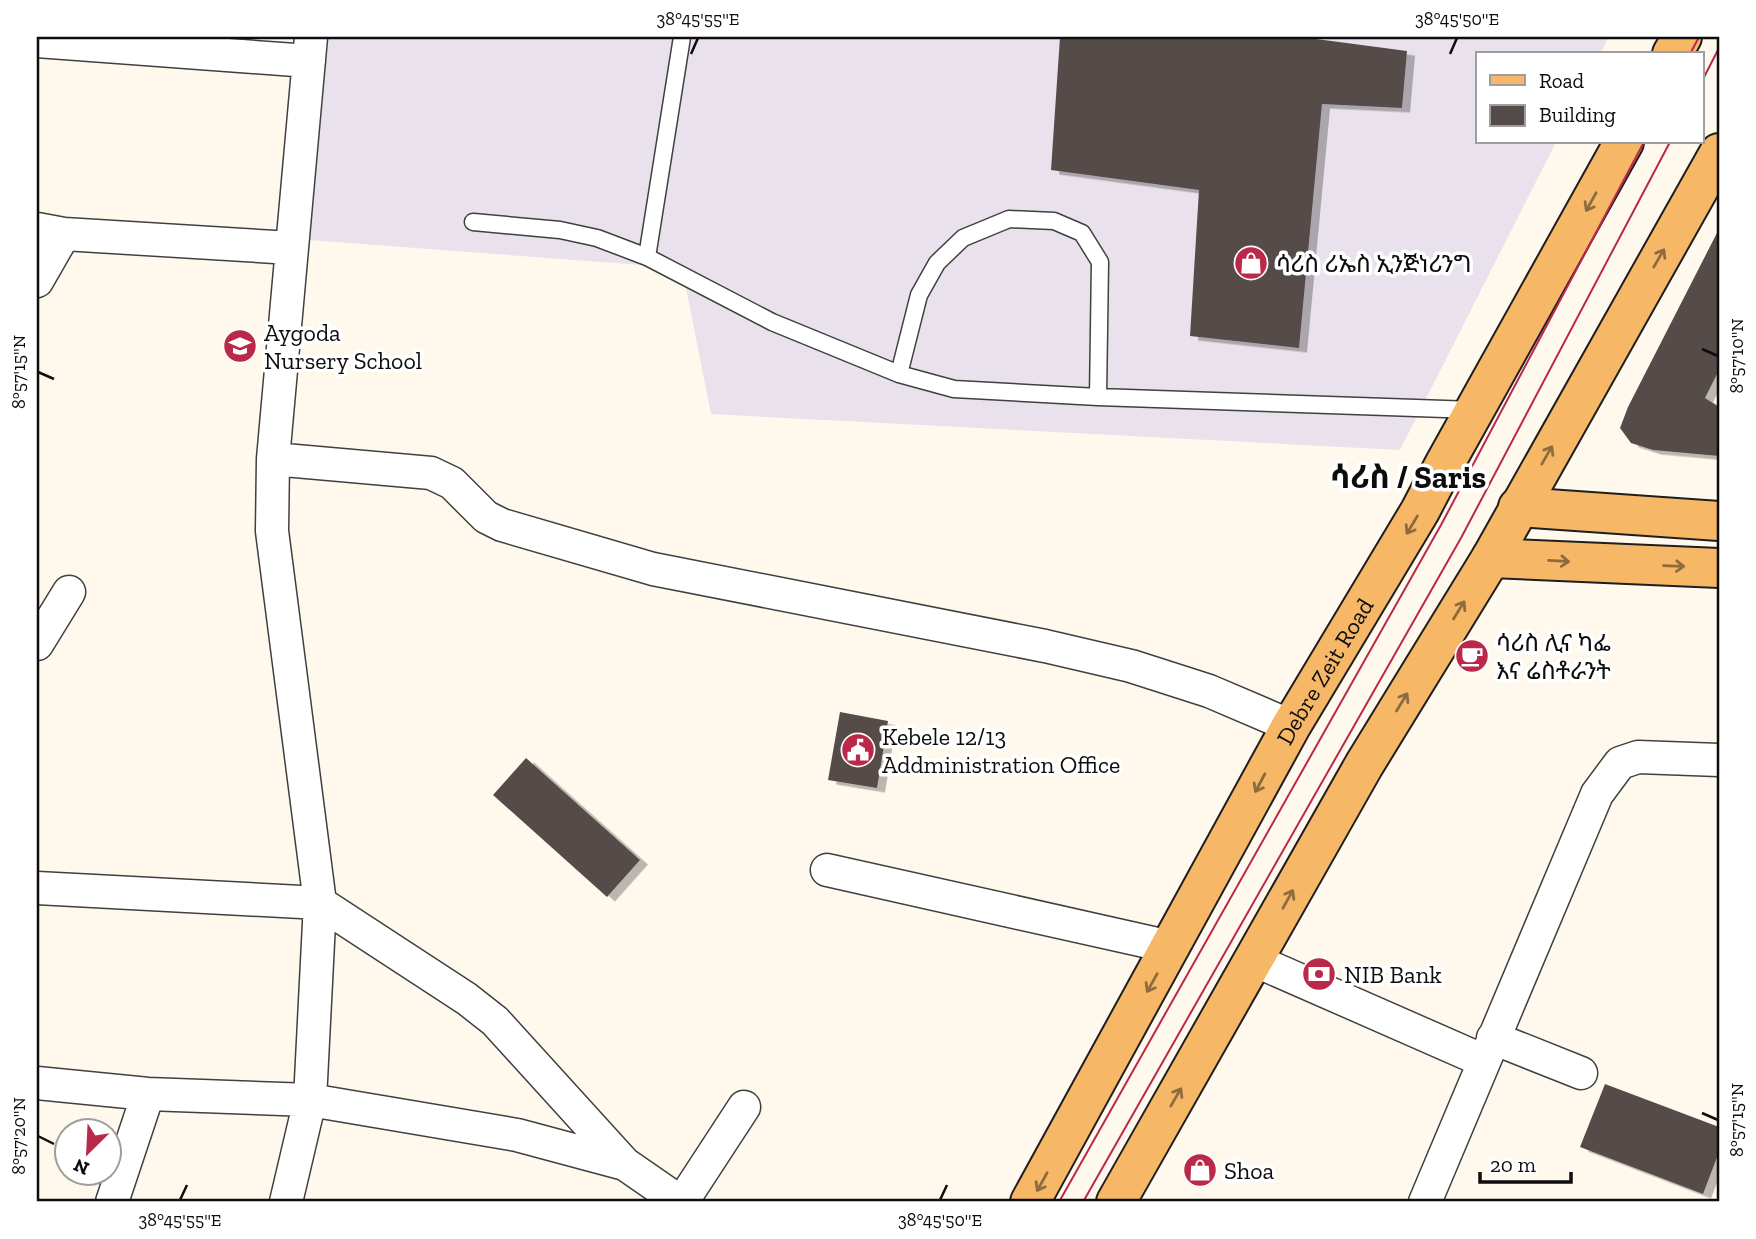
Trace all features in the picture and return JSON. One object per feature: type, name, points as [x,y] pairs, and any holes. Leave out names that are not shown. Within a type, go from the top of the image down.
[{"type":"main road","name":"Debre Zeit Road","points":[[1030,1202],[1291,726],[1420,511],[1623,144]]},
{"type":"main road","points":[[1116,1202],[1364,765],[1491,558],[1719,153]]},
{"type":"main road","points":[[1518,507],[1719,521]]},
{"type":"main road","points":[[1491,558],[1719,568]]},
{"type":"street","points":[[37,41],[310,49],[273,459],[272,531],[320,903],[310,1100],[286,1202]]},
{"type":"street","points":[[37,281],[50,232],[291,248]]},
{"type":"street","points":[[273,459],[431,473],[452,483],[486,517],[502,525],[653,569],[1045,646],[1131,666],[1209,691],[1291,726]]},
{"type":"street","points":[[37,644],[69,592]]},
{"type":"street","points":[[1425,1202],[1597,794],[1620,763],[1638,757],[1719,760]]},
{"type":"street","points":[[827,870],[1171,947]]},
{"type":"street","points":[[37,888],[320,903],[467,999],[495,1021],[625,1164],[681,1202],[744,1107]]},
{"type":"street","points":[[1254,960],[1489,1049],[1581,1073]]},
{"type":"street","points":[[37,1083],[148,1094],[310,1100],[517,1135],[625,1164]]},
{"type":"street","points":[[111,1202],[148,1094]]},
{"type":"lane","points":[[647,257],[682,37]]},
{"type":"lane","points":[[899,374],[919,295],[937,263],[963,238],[1009,219],[1054,221],[1082,233],[1100,262],[1098,397]]},
{"type":"lane","points":[[473,222],[560,230],[597,238],[647,257],[772,322],[899,374],[954,389],[1098,397],[1476,410]]},
{"type":"shaded area","points":[[316,37],[1609,37],[1601,52],[1476,52],[1476,144],[1555,144],[1400,450],[711,414],[682,268],[295,239]]},
{"type":"building","name":"ሳሪስ ሪኤስ ኢንጅነሪንግ","points":[[1060,37],[1301,37],[1407,51],[1402,108],[1322,104],[1299,348],[1190,336],[1199,190],[1051,170]]},
{"type":"building","points":[[1719,229],[1719,370],[1705,398],[1719,407],[1719,456],[1653,450],[1631,443],[1620,428],[1628,407]]},
{"type":"building","name":"Kebele 12/13 Addministration Office","points":[[840,712],[888,721],[877,788],[828,780]]},
{"type":"building","points":[[526,758],[640,860],[607,897],[493,795]]},
{"type":"building","points":[[1605,1084],[1719,1127],[1719,1152],[1703,1194],[1580,1147]]},
{"type":"tram line","points":[[1691,52],[1699,37]]},
{"type":"tram line","points":[[1704,77],[1719,48]]},
{"type":"tram line","points":[[1059,1202],[1441,525],[1643,144]]},
{"type":"tram line","points":[[1083,1202],[1461,538],[1669,144]]},
{"type":"place","name":"ሳሪስ ሪኤስ ኢንጅነሪንግ","points":[[1251,263]]},
{"type":"place","name":"Aygoda Nursery School","points":[[240,346]]},
{"type":"place","name":"ሳሪስ ሊና ካፌ እና ሬስቶራንት","points":[[1472,656]]},
{"type":"place","name":"Kebele 12/13 Addministration Office","points":[[858,750]]},
{"type":"place","name":"NIB Bank","points":[[1319,974]]},
{"type":"place","name":"Shoa","points":[[1200,1170]]},
{"type":"district","name":"ሳሪስ / Saris","points":[[1408,477]]}]
